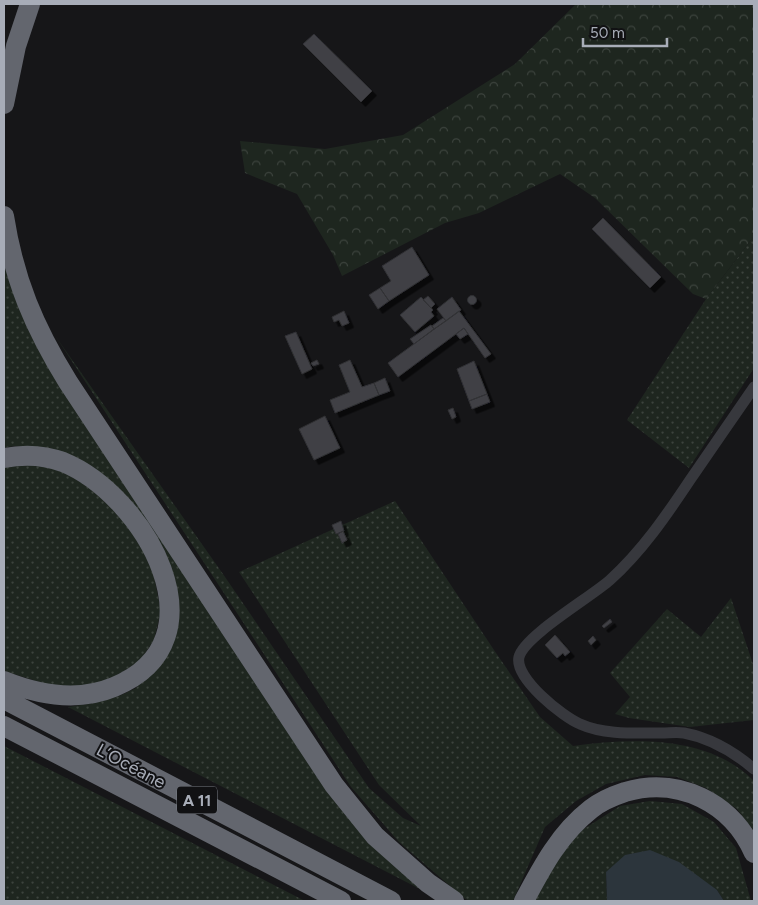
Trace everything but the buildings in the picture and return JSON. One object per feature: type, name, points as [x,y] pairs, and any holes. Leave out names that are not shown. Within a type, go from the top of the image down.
[{"type":"highway","points":[[4,51],[23,4]]},
{"type":"highway","points":[[4,104],[16,46],[30,4]]},
{"type":"highway","points":[[4,216],[13,261],[25,299],[48,348],[73,389],[334,785],[375,836],[428,883],[454,901]]},
{"type":"highway","points":[[4,458],[28,455],[63,462],[80,470],[115,498],[142,530],[161,564],[167,583],[170,612],[166,632],[154,658],[141,671],[123,684],[101,692],[68,696],[32,690],[4,681]]},
{"type":"highway","name":"L’Océane","points":[[4,699],[391,901]]},
{"type":"highway","name":"L’Océane","points":[[4,726],[341,901]]},
{"type":"highway","points":[[524,901],[556,846],[573,825],[592,808],[613,796],[637,789],[663,787],[687,791],[709,802],[729,816],[747,837],[754,853]]},
{"type":"street","points":[[754,387],[661,523],[638,552],[609,581],[532,639],[519,658],[519,668],[543,698],[580,724],[614,732],[683,733],[704,738],[738,755],[754,769]]},
{"type":"green space","points":[[576,4],[754,4],[754,236],[706,299],[693,294],[595,198],[560,174],[479,213],[445,223],[342,276],[333,255],[297,194],[245,173],[240,141],[325,149],[403,135],[515,64]]},
{"type":"green space","points":[[754,236],[754,368],[689,468],[627,420],[706,299]]},
{"type":"green space","points":[[4,257],[263,688],[443,901],[68,707],[94,703],[119,696],[136,688],[157,666],[172,646],[179,620],[179,600],[175,580],[164,554],[53,450],[14,446],[4,448]]},
{"type":"green space","points":[[56,337],[223,574],[369,788],[403,818],[421,826],[379,785],[239,572],[395,501],[540,717],[573,746],[645,741],[669,743],[715,755],[736,766],[754,781],[754,831],[737,809],[706,788],[677,777],[645,775],[606,784],[576,801],[545,827],[513,901],[469,901],[464,898],[399,842],[351,787]]},
{"type":"green space","points":[[28,462],[53,467],[83,482],[109,505],[131,530],[150,557],[161,611],[154,640],[139,662],[104,683],[75,687],[49,685],[4,671],[4,466]]},
{"type":"green space","points":[[731,598],[754,667],[754,720],[690,727],[629,718],[615,714],[630,697],[610,673],[667,609],[701,637]]},
{"type":"green space","points":[[4,746],[305,901],[4,901]]},
{"type":"green space","points":[[650,801],[682,804],[714,822],[736,848],[751,901],[724,901],[717,890],[606,872],[607,901],[534,901],[552,868],[579,832],[620,806]]},
{"type":"shaded area","points":[[650,850],[679,862],[717,890],[724,901],[607,901],[606,872],[625,855]]}]
